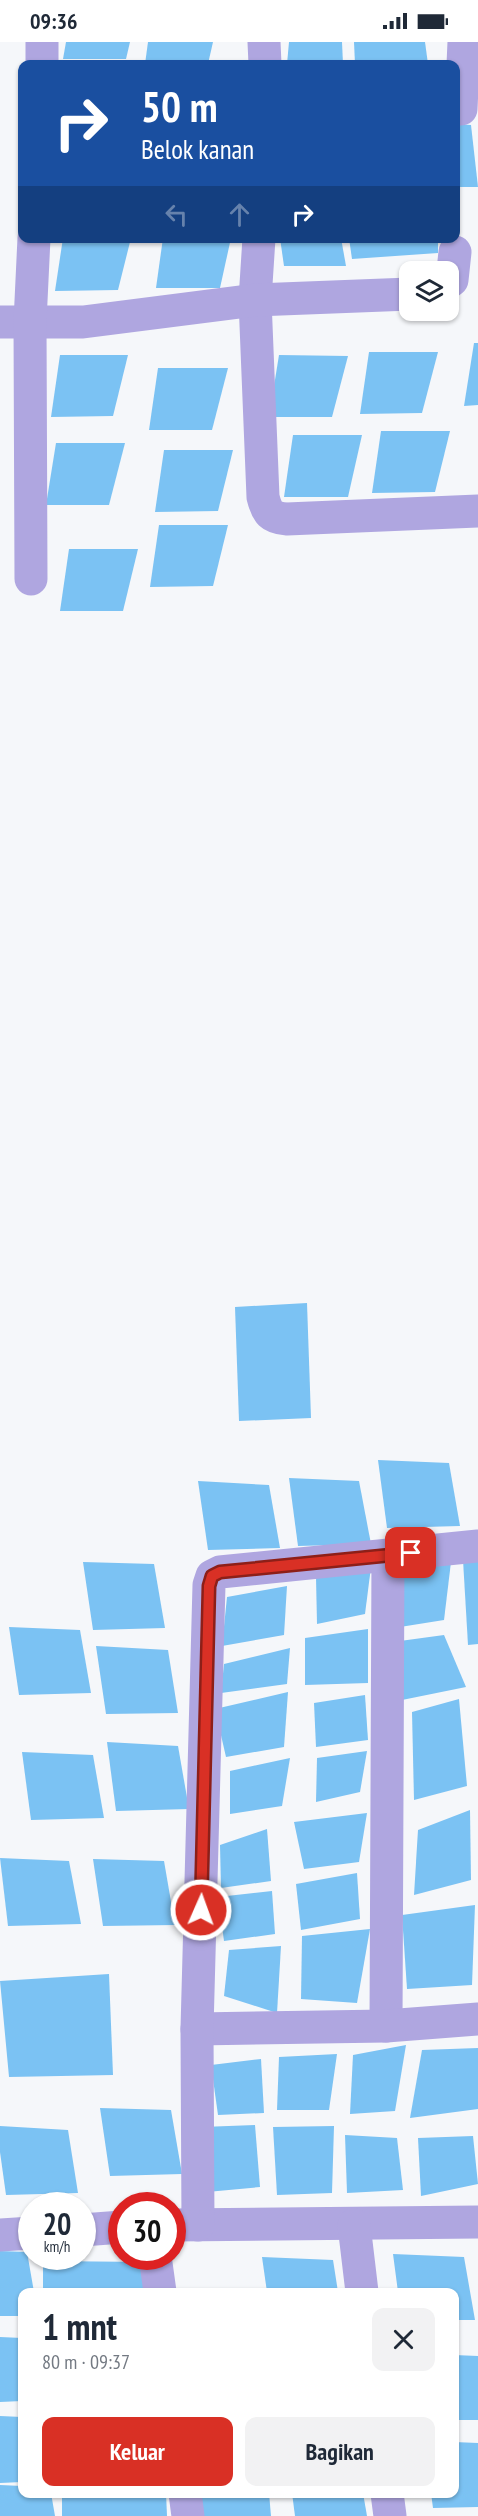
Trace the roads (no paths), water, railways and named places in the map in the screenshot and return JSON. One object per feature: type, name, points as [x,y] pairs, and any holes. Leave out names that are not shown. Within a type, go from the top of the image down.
[{"type":"street","points":[[42,42],[42,60]]},
{"type":"street","points":[[264,42],[265,60]]},
{"type":"street","points":[[464,42],[465,109]]},
{"type":"street","points":[[31,579],[15,322],[33,243]]},
{"type":"street","points":[[259,243],[255,300],[263,497],[267,511],[273,517],[287,519],[478,511]]},
{"type":"street","points":[[15,322],[83,322],[255,300],[399,294]]},
{"type":"street","points":[[186,2209],[197,2029],[209,1586],[212,1576],[220,1572],[478,1546]]},
{"type":"street","points":[[386,2026],[388,1555]]},
{"type":"street","points":[[197,2029],[386,2026],[478,2019]]},
{"type":"street","points":[[186,2225],[478,2222]]},
{"type":"street","points":[[354,2225],[362,2288]]},
{"type":"street","points":[[0,2235],[18,2234]]},
{"type":"street","points":[[157,2270],[159,2288]]},
{"type":"street","points":[[186,2498],[188,2516]]},
{"type":"street","points":[[388,2498],[390,2516]]}]
